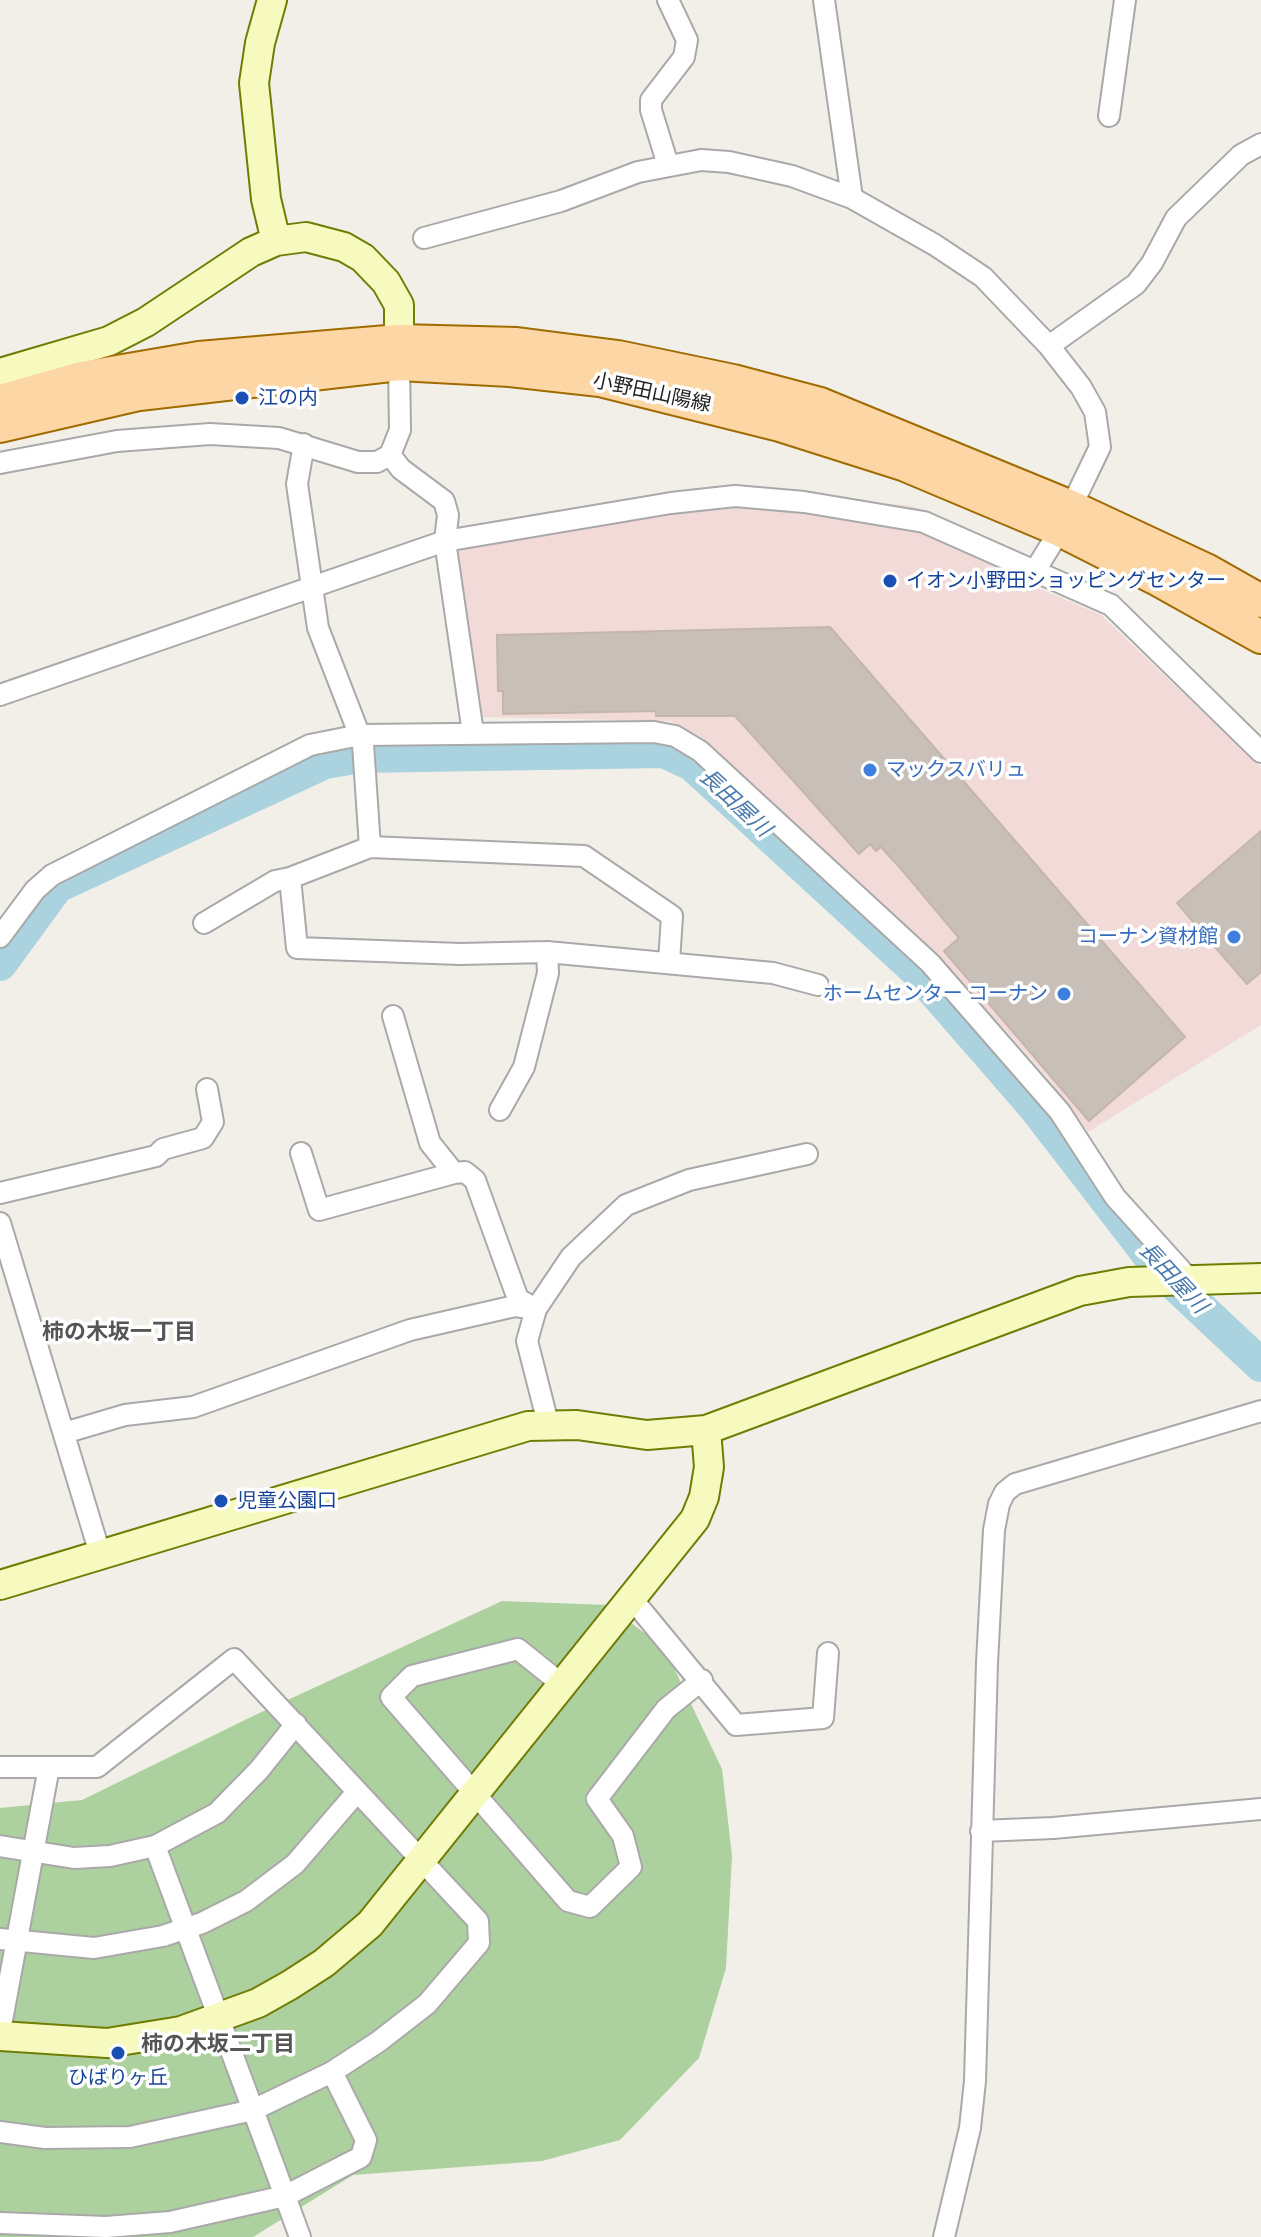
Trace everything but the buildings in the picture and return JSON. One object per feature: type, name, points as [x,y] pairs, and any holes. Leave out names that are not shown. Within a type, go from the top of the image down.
[{"type":"main road","name":"小野田山陽線","points":[[0,401],[82,378],[199,358],[399,353],[600,380],[698,402],[903,464],[1206,570],[1261,601]]},
{"type":"main road","name":"小野田山陽線","points":[[0,426],[139,394],[399,353]]},
{"type":"main road","name":"小野田山陽線","points":[[1065,519],[1159,580],[1261,637]]},
{"type":"street","points":[[272,0],[260,43],[254,83],[266,199],[276,241]]},
{"type":"street","points":[[668,0],[687,40],[684,57],[651,100],[651,110],[668,165]]},
{"type":"street","points":[[824,0],[852,198]]},
{"type":"street","points":[[1109,116],[1125,0]]},
{"type":"street","points":[[1049,346],[1136,284],[1176,218],[1241,155],[1261,144]]},
{"type":"street","points":[[424,238],[561,201],[668,165],[701,160],[729,162],[792,176],[852,198],[935,245],[983,277],[1049,346],[1081,387],[1095,412],[1100,447],[1065,519],[1036,569]]},
{"type":"street","points":[[0,373],[109,341],[146,322],[251,252],[276,241],[324,239],[363,258],[386,282],[399,305],[400,430],[390,455],[377,462],[358,462],[279,438],[168,434],[0,463]]},
{"type":"street","points":[[304,444],[297,484],[318,628],[362,739],[370,847]]},
{"type":"street","points":[[390,455],[401,469],[444,501],[448,515],[445,541],[473,733]]},
{"type":"street","points":[[0,695],[445,541],[671,503],[735,496],[804,502],[924,522],[1036,569],[1111,605],[1261,752]]},
{"type":"street","points":[[0,937],[35,890],[52,875],[310,745],[473,733],[654,732],[675,736],[700,751],[930,963],[1060,1112],[1115,1197],[1189,1279]]},
{"type":"street","points":[[204,923],[275,881],[370,847],[584,856],[672,916],[669,962]]},
{"type":"street","points":[[290,878],[297,948],[460,954],[547,952],[773,973],[818,985]]},
{"type":"street","points":[[500,1110],[524,1067],[548,973],[547,952]]},
{"type":"street","points":[[393,1016],[430,1143],[454,1173]]},
{"type":"street","points":[[0,1193],[156,1156],[163,1149],[203,1138],[213,1122],[207,1089]]},
{"type":"street","points":[[301,1153],[319,1210],[465,1172],[475,1180],[518,1299],[536,1309]]},
{"type":"street","points":[[548,1423],[527,1341],[536,1309],[571,1257],[626,1205],[689,1180],[807,1154]]},
{"type":"street","points":[[1,1231],[101,1557]]},
{"type":"street","points":[[0,1585],[101,1557],[502,1433],[548,1423],[647,1435],[706,1430],[1080,1291],[1150,1281],[1261,1278]]},
{"type":"street","points":[[64,1433],[125,1415],[193,1407],[410,1330],[515,1306],[536,1309]]},
{"type":"street","points":[[944,2237],[970,2128],[975,2081],[981,1831],[994,1530],[1005,1492],[1015,1484],[1261,1411]]},
{"type":"street","points":[[49,1767],[35,1853],[9,1941],[0,2034],[107,2043],[149,2039],[221,2018],[258,2003],[324,1963],[370,1924],[633,1600],[695,1519],[704,1497],[709,1467],[706,1430]]},
{"type":"street","points":[[633,1600],[736,1725],[823,1718],[828,1653]]},
{"type":"street","points":[[564,1686],[518,1649],[412,1676],[391,1697],[568,1901],[590,1907],[631,1867],[623,1836],[597,1799],[666,1709],[702,1680]]},
{"type":"street","points":[[0,1767],[97,1767],[234,1659],[478,1921],[479,1943],[427,2004],[332,2072],[253,2110],[130,2137],[45,2138],[0,2132]]},
{"type":"street","points":[[0,1846],[86,1858],[155,1846],[217,1813],[259,1770],[296,1724]]},
{"type":"street","points":[[9,1941],[94,1948],[186,1930],[246,1901],[284,1873],[357,1792]]},
{"type":"street","points":[[981,1831],[1053,1828],[1261,1809]]},
{"type":"street","points":[[155,1846],[300,2237]]},
{"type":"street","points":[[0,2223],[175,2230],[285,2196],[361,2157],[366,2140],[332,2072]]},
{"type":"shaded area","name":"イオン小野田ショッピングセンター","points":[[716,487],[913,506],[1014,550],[1003,573],[1101,615],[1261,767],[1261,1025],[1088,1132],[1048,1078],[939,956],[700,736],[669,721],[483,717],[452,530]]},
{"type":"green space","points":[[502,1601],[608,1605],[665,1649],[722,1769],[732,1856],[726,1968],[699,2058],[620,2140],[542,2161],[353,2175],[253,2237],[0,2237],[0,1808],[82,1800],[253,1716]]},
{"type":"waterway","name":"長田屋川","points":[[0,964],[57,886],[325,762],[361,756],[664,751],[692,764],[915,969],[1035,1107],[1163,1273],[1261,1365]]},
{"type":"place","name":"江の内","points":[[242,398]]},
{"type":"place","name":"イオン小野田ショッピングセンター","points":[[890,581]]},
{"type":"place","name":"マックスバリュ","points":[[870,770]]},
{"type":"place","name":"コーナン資材館","points":[[1234,937]]},
{"type":"place","name":"ホームセンター コーナン","points":[[1064,994]]},
{"type":"place","name":"児童公園口","points":[[221,1501]]},
{"type":"place","name":"ひばりヶ丘","points":[[118,2053]]},
{"type":"district","name":"柿の木坂一丁目","points":[[119,1333]]},
{"type":"district","name":"柿の木坂二丁目","points":[[218,2045]]}]
